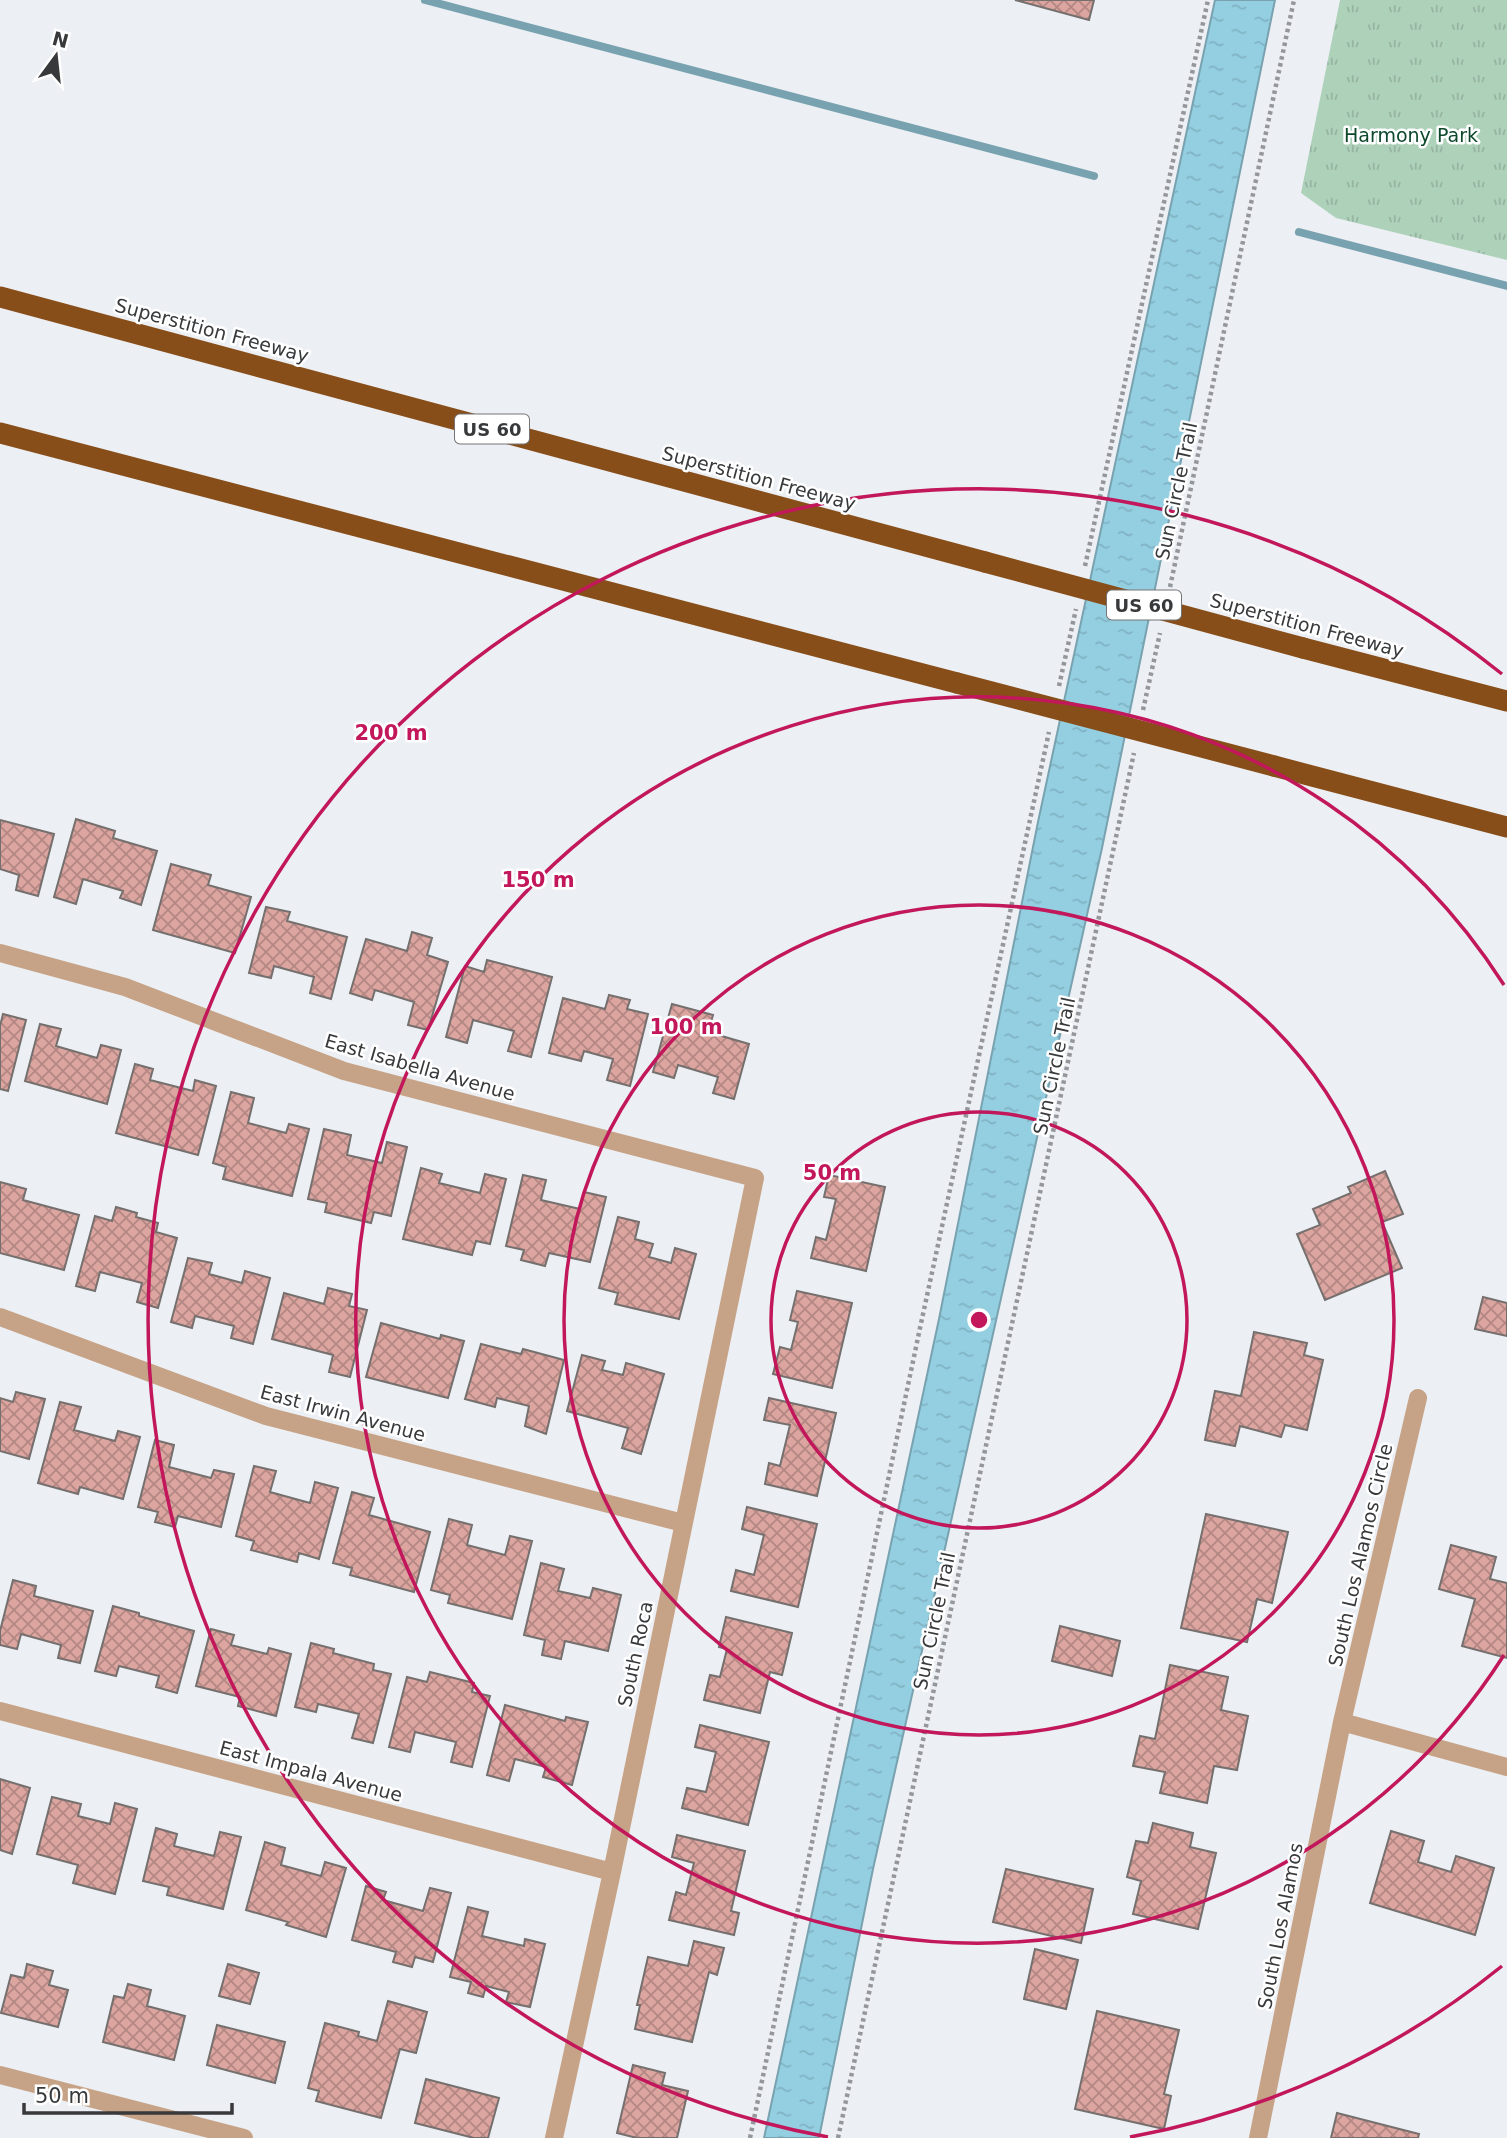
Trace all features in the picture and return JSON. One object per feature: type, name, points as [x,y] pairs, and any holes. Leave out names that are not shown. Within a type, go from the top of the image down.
[{"type":"highway","name":"Superstition Freeway","points":[[0,297],[1507,701]]},
{"type":"highway","points":[[0,433],[1507,827]]},
{"type":"street","name":"East Isabella Avenue","points":[[0,953],[125,987],[344,1071],[755,1178]]},
{"type":"street","name":"South Roca","points":[[554,2138],[755,1178]]},
{"type":"street","name":"East Irwin Avenue","points":[[0,1317],[266,1416],[683,1523]]},
{"type":"street","name":"South Los Alamos Circle","points":[[1342,1722],[1418,1398]]},
{"type":"street","name":"East Impala Avenue","points":[[0,1711],[612,1871]]},
{"type":"street","points":[[1342,1722],[1507,1767]]},
{"type":"street","name":"South Los Alamos","points":[[1258,2138],[1342,1722]]},
{"type":"street","points":[[0,2075],[244,2138]]},
{"type":"path","points":[[1083,576],[1208,0]]},
{"type":"path","name":"Sun Circle Trail","points":[[1169,589],[1294,0]]},
{"type":"path","points":[[1057,696],[1077,602]]},
{"type":"path","points":[[1143,711],[1160,630]]},
{"type":"path","points":[[750,2138],[920,1328],[1051,723]]},
{"type":"path","name":"Sun Circle Trail","points":[[838,2138],[1135,752]]},
{"type":"green space","name":"Harmony Park","points":[[1340,0],[1507,0],[1507,260],[1336,218],[1301,193]]},
{"type":"water","points":[[1215,0],[1275,0],[1102,848],[873,1869],[819,2138],[764,2138],[939,1319],[1038,822]]},
{"type":"building","points":[[1015,0],[1094,0],[1089,20]]},
{"type":"building","points":[[76,819],[115,831],[113,838],[157,851],[141,905],[120,898],[123,891],[83,879],[76,904],[54,897]]},
{"type":"building","points":[[0,820],[54,834],[38,896],[16,890],[19,875],[0,869]]},
{"type":"building","points":[[171,864],[211,875],[208,885],[251,897],[235,953],[153,930]]},
{"type":"building","points":[[266,907],[290,912],[287,921],[347,937],[331,999],[310,993],[314,977],[274,966],[271,978],[249,973]]},
{"type":"building","points":[[412,932],[432,938],[427,955],[448,962],[428,1030],[408,1025],[414,1002],[375,990],[372,1000],[350,993],[366,939],[407,951]]},
{"type":"building","points":[[487,960],[552,977],[531,1057],[508,1051],[514,1031],[473,1020],[467,1043],[446,1037],[465,966],[484,972]]},
{"type":"building","points":[[609,995],[630,1000],[627,1009],[648,1014],[630,1086],[607,1080],[613,1059],[584,1051],[581,1061],[549,1053],[563,998],[605,1009]]},
{"type":"building","points":[[672,1004],[713,1015],[708,1032],[749,1044],[734,1099],[713,1093],[718,1077],[678,1065],[674,1078],[653,1072]]},
{"type":"building","points":[[3,1014],[26,1020],[8,1091],[0,1089],[0,1026]]},
{"type":"building","points":[[40,1024],[61,1029],[56,1046],[97,1058],[101,1045],[121,1050],[107,1104],[25,1081]]},
{"type":"building","points":[[135,1064],[153,1069],[150,1080],[193,1091],[195,1080],[216,1086],[198,1155],[116,1133]]},
{"type":"building","points":[[231,1092],[254,1098],[248,1123],[286,1133],[289,1124],[309,1129],[292,1196],[223,1179],[226,1167],[213,1163]]},
{"type":"building","points":[[324,1129],[351,1135],[347,1155],[382,1163],[387,1142],[407,1147],[391,1216],[374,1212],[371,1223],[325,1212],[327,1203],[308,1199]]},
{"type":"building","points":[[421,1168],[442,1174],[439,1183],[480,1193],[485,1174],[506,1179],[490,1244],[476,1241],[472,1255],[403,1239]]},
{"type":"building","points":[[1385,1171],[1403,1214],[1382,1222],[1402,1268],[1325,1300],[1297,1234],[1320,1225],[1313,1209],[1351,1193],[1348,1187]]},
{"type":"building","points":[[523,1175],[546,1180],[541,1200],[580,1209],[584,1192],[606,1197],[590,1262],[549,1253],[545,1266],[521,1260],[524,1250],[506,1246]]},
{"type":"building","points":[[829,1175],[885,1187],[866,1271],[811,1258],[816,1237],[826,1240],[836,1199],[824,1197]]},
{"type":"building","points":[[0,1182],[26,1189],[23,1200],[79,1215],[64,1270],[0,1253]]},
{"type":"building","points":[[116,1207],[137,1213],[136,1217],[158,1223],[156,1232],[177,1238],[158,1308],[137,1302],[142,1283],[100,1272],[95,1291],[76,1286],[95,1216],[112,1221]]},
{"type":"building","points":[[618,1217],[639,1222],[635,1239],[653,1244],[649,1257],[671,1263],[675,1248],[696,1254],[679,1319],[615,1304],[618,1293],[599,1288]]},
{"type":"building","points":[[188,1258],[212,1263],[209,1274],[242,1283],[245,1271],[270,1278],[253,1344],[231,1338],[234,1326],[195,1316],[192,1328],[171,1322]]},
{"type":"building","points":[[328,1288],[352,1294],[349,1306],[367,1310],[350,1377],[329,1372],[333,1355],[272,1339],[284,1293],[324,1304]]},
{"type":"building","points":[[797,1291],[852,1303],[832,1388],[773,1374],[780,1347],[791,1350],[798,1322],[790,1320]]},
{"type":"building","points":[[1483,1297],[1507,1303],[1507,1336],[1475,1329]]},
{"type":"building","points":[[381,1323],[440,1339],[441,1335],[464,1341],[448,1398],[366,1377]]},
{"type":"building","points":[[1254,1332],[1307,1343],[1304,1355],[1323,1360],[1307,1430],[1285,1425],[1281,1437],[1240,1426],[1235,1446],[1205,1440],[1215,1391],[1241,1396]]},
{"type":"building","points":[[481,1344],[521,1354],[523,1349],[564,1360],[546,1434],[525,1426],[529,1406],[497,1398],[495,1407],[465,1399]]},
{"type":"building","points":[[582,1355],[605,1361],[602,1370],[623,1375],[626,1363],[664,1374],[641,1454],[622,1448],[628,1428],[567,1411]]},
{"type":"building","points":[[16,1392],[45,1399],[29,1459],[0,1451],[0,1398],[13,1402]]},
{"type":"building","points":[[769,1398],[836,1413],[817,1496],[765,1484],[769,1463],[780,1466],[790,1425],[764,1420]]},
{"type":"building","points":[[60,1402],[81,1407],[74,1430],[115,1441],[118,1431],[140,1437],[123,1499],[80,1487],[78,1494],[38,1483]]},
{"type":"building","points":[[155,1440],[174,1445],[169,1467],[211,1478],[214,1470],[234,1474],[221,1527],[178,1516],[175,1527],[155,1522],[158,1512],[138,1507]]},
{"type":"building","points":[[254,1466],[276,1471],[270,1492],[310,1503],[315,1482],[338,1488],[319,1559],[299,1553],[297,1562],[251,1550],[254,1541],[236,1536]]},
{"type":"building","points":[[352,1492],[374,1498],[369,1515],[430,1532],[414,1592],[350,1575],[352,1568],[333,1563]]},
{"type":"building","points":[[747,1507],[817,1524],[798,1607],[731,1591],[736,1570],[754,1575],[764,1535],[742,1529]]},
{"type":"building","points":[[1206,1514],[1288,1532],[1272,1603],[1257,1599],[1247,1642],[1181,1628]]},
{"type":"building","points":[[449,1519],[472,1525],[467,1545],[505,1555],[510,1536],[532,1541],[512,1619],[448,1603],[450,1595],[431,1590]]},
{"type":"building","points":[[1451,1545],[1496,1557],[1490,1579],[1507,1583],[1507,1658],[1462,1646],[1475,1599],[1439,1589]]},
{"type":"building","points":[[541,1563],[564,1569],[558,1591],[590,1598],[593,1588],[621,1595],[608,1651],[565,1641],[561,1659],[542,1655],[545,1640],[524,1635]]},
{"type":"building","points":[[13,1580],[36,1586],[34,1596],[93,1611],[80,1663],[58,1658],[61,1645],[21,1634],[17,1649],[0,1645],[0,1631]]},
{"type":"building","points":[[113,1606],[194,1631],[177,1693],[156,1687],[159,1676],[119,1666],[116,1676],[95,1671]]},
{"type":"building","points":[[726,1617],[792,1633],[782,1675],[770,1672],[760,1713],[704,1700],[710,1675],[720,1677],[727,1649],[719,1647]]},
{"type":"building","points":[[1060,1626],[1120,1641],[1112,1676],[1052,1661]]},
{"type":"building","points":[[211,1629],[234,1635],[231,1645],[267,1654],[269,1648],[291,1654],[276,1716],[238,1706],[240,1697],[196,1686]]},
{"type":"building","points":[[311,1643],[334,1649],[333,1653],[374,1664],[373,1670],[391,1674],[373,1743],[352,1738],[359,1714],[318,1704],[316,1712],[295,1707]]},
{"type":"building","points":[[1170,1665],[1228,1677],[1221,1710],[1248,1716],[1237,1770],[1214,1766],[1207,1803],[1160,1793],[1165,1772],[1133,1766],[1140,1736],[1155,1739]]},
{"type":"building","points":[[430,1672],[474,1683],[472,1692],[490,1696],[472,1767],[451,1762],[456,1742],[415,1732],[410,1752],[389,1747],[407,1677],[427,1682]]},
{"type":"building","points":[[505,1705],[565,1721],[566,1717],[588,1722],[572,1785],[543,1777],[546,1767],[515,1759],[509,1781],[487,1775]]},
{"type":"building","points":[[700,1725],[769,1742],[748,1825],[682,1808],[687,1788],[706,1792],[716,1752],[695,1747]]},
{"type":"building","points":[[0,1779],[30,1788],[12,1854],[0,1850]]},
{"type":"building","points":[[52,1797],[81,1804],[78,1816],[110,1824],[115,1803],[137,1809],[115,1894],[73,1883],[78,1865],[37,1854]]},
{"type":"building","points":[[1153,1823],[1193,1833],[1190,1847],[1216,1853],[1198,1929],[1133,1914],[1141,1881],[1127,1877],[1136,1841],[1148,1843]]},
{"type":"building","points":[[156,1828],[177,1834],[174,1846],[214,1856],[220,1832],[241,1837],[223,1909],[167,1895],[169,1887],[143,1881]]},
{"type":"building","points":[[1391,1831],[1424,1841],[1418,1862],[1451,1872],[1456,1856],[1494,1868],[1475,1935],[1370,1903]]},
{"type":"building","points":[[677,1835],[745,1851],[731,1911],[739,1913],[734,1935],[669,1920],[676,1892],[686,1895],[694,1863],[672,1857]]},
{"type":"building","points":[[265,1842],[285,1848],[281,1865],[321,1876],[325,1862],[346,1868],[326,1937],[246,1910]]},
{"type":"building","points":[[1006,1869],[1093,1889],[1081,1943],[993,1922]]},
{"type":"building","points":[[366,1886],[386,1892],[383,1900],[423,1911],[430,1888],[451,1893],[433,1962],[415,1957],[412,1967],[393,1962],[396,1952],[352,1940]]},
{"type":"building","points":[[468,1907],[488,1912],[482,1936],[524,1946],[525,1939],[545,1944],[530,2007],[506,2002],[509,1992],[486,1986],[483,1997],[468,1993],[471,1982],[450,1977]]},
{"type":"building","points":[[694,1941],[724,1948],[717,1975],[709,1972],[692,2042],[635,2029],[640,2005],[637,2005],[648,1957],[688,1966]]},
{"type":"building","points":[[1035,1949],[1078,1960],[1066,2009],[1024,1999]]},
{"type":"building","points":[[27,1964],[53,1971],[49,1985],[68,1990],[58,2027],[1,2013],[11,1975],[24,1978]]},
{"type":"building","points":[[228,1964],[259,1973],[250,2004],[219,1996]]},
{"type":"building","points":[[128,1984],[151,1990],[147,2006],[185,2016],[174,2060],[103,2042],[114,1996],[124,1998]]},
{"type":"building","points":[[388,2001],[427,2012],[416,2053],[400,2049],[381,2118],[316,2101],[319,2091],[308,2088],[325,2023],[359,2032],[358,2036],[377,2041]]},
{"type":"building","points":[[1097,2011],[1179,2030],[1164,2094],[1171,2096],[1164,2129],[1075,2109]]},
{"type":"building","points":[[217,2025],[285,2042],[275,2083],[207,2065]]},
{"type":"building","points":[[633,2065],[665,2073],[662,2085],[688,2091],[677,2138],[637,2138],[617,2133]]},
{"type":"building","points":[[426,2079],[499,2098],[488,2138],[474,2138],[415,2123]]},
{"type":"building","points":[[1337,2113],[1419,2134],[1418,2138],[1331,2138]]},
{"type":"waterway","points":[[425,0],[1094,176]]},
{"type":"waterway","points":[[1299,232],[1507,286]]}]
